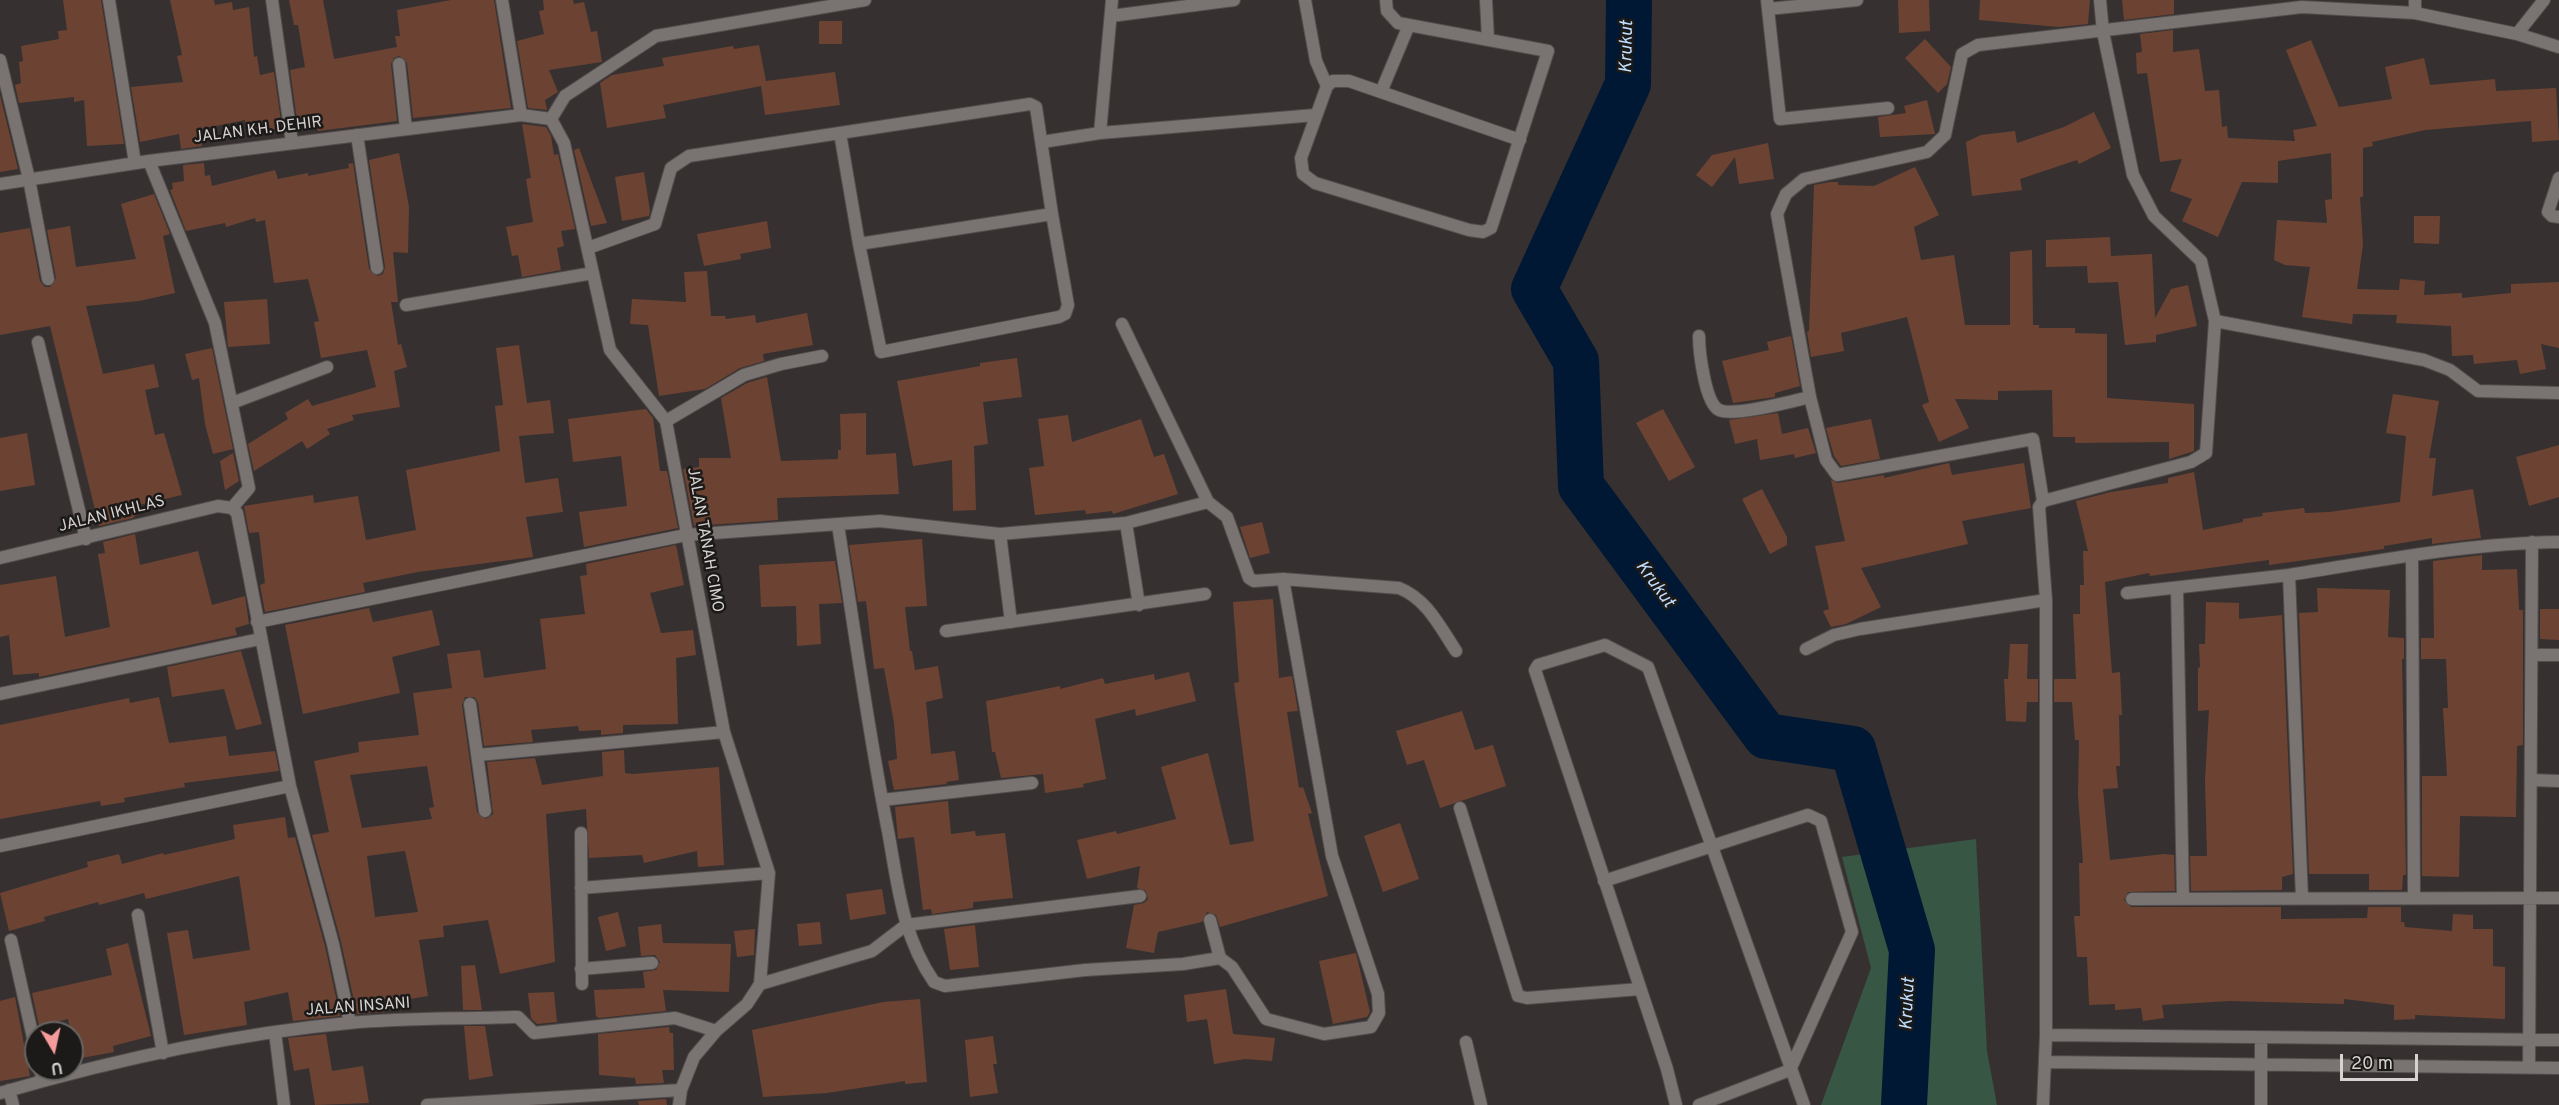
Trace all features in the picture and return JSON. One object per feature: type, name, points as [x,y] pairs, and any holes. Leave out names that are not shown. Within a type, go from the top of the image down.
[{"type":"street","points":[[109,0],[135,164]]},
{"type":"street","points":[[272,0],[292,143]]},
{"type":"street","points":[[502,0],[521,115],[551,119],[565,96],[656,36],[865,0]]},
{"type":"street","points":[[1100,133],[1112,0]]},
{"type":"street","points":[[1111,16],[1234,0]]},
{"type":"street","points":[[1305,0],[1316,61],[1327,86]]},
{"type":"street","points":[[1386,0],[1387,11],[1398,22],[1548,51],[1520,140],[1491,228],[1483,232],[1315,183],[1303,174],[1301,158],[1327,86],[1333,81],[1349,81],[1520,140]]},
{"type":"street","points":[[1486,0],[1488,39]]},
{"type":"street","points":[[1857,0],[1767,5],[1780,119],[1888,108]]},
{"type":"street","points":[[2043,1105],[2046,1062],[2046,600],[2039,507],[2043,501],[2191,462],[2206,453],[2214,321],[2202,261],[2154,216],[2133,175],[2103,32],[2100,0]]},
{"type":"street","points":[[2517,34],[2544,0]]},
{"type":"street","points":[[2043,501],[2033,439],[1837,475],[1826,460],[1810,397],[1777,214],[1786,194],[1804,178],[1927,152],[1945,135],[1962,54],[1978,45],[2302,7],[2415,6],[2559,47]]},
{"type":"street","points":[[1381,92],[1409,25]]},
{"type":"street","points":[[0,60],[29,179],[48,279]]},
{"type":"street","points":[[399,64],[406,129]]},
{"type":"street","points":[[588,248],[655,224],[670,168],[689,156],[840,133],[1034,104],[1038,112],[1052,214],[1068,305],[1065,314],[885,353],[880,349],[840,133]]},
{"type":"street","name":"JALAN KH. DEHIR","points":[[0,184],[150,161],[521,115]]},
{"type":"street","points":[[1042,142],[1100,133],[1315,115]]},
{"type":"street","name":"JALAN TANAH CIMO","points":[[551,119],[564,143],[610,350],[666,421],[724,732],[769,873],[760,984]]},
{"type":"street","points":[[357,135],[377,267]]},
{"type":"street","points":[[150,161],[215,323],[249,488],[232,508],[237,513],[290,786],[327,921],[350,1023]]},
{"type":"street","points":[[2559,178],[2548,212],[2559,217]]},
{"type":"street","points":[[859,244],[1052,214]]},
{"type":"street","points":[[406,305],[593,273]]},
{"type":"street","points":[[2214,321],[2424,360],[2450,370],[2478,391],[2559,393]]},
{"type":"street","points":[[1122,324],[1208,502],[1227,517],[1249,578],[1254,581],[1283,579],[1399,588],[1411,593],[1424,604],[1456,651]]},
{"type":"street","points":[[1699,336],[1699,362],[1715,407],[1722,411],[1768,408],[1810,397]]},
{"type":"street","points":[[38,342],[86,539]]},
{"type":"street","points":[[666,421],[744,375],[781,364],[822,356]]},
{"type":"street","points":[[232,403],[327,366]]},
{"type":"street","points":[[257,621],[686,535],[880,521],[1000,534],[1126,523],[1208,502]]},
{"type":"street","name":"JALAN IKHLAS","points":[[0,558],[218,506],[232,508]]},
{"type":"street","points":[[1126,523],[1139,605]]},
{"type":"street","points":[[838,525],[882,800],[906,925],[915,953],[934,982],[945,986],[1085,970],[1184,964],[1220,958]]},
{"type":"street","points":[[1000,534],[1011,622]]},
{"type":"street","points":[[2529,1067],[2532,542]]},
{"type":"street","points":[[2127,593],[2289,576],[2412,556],[2532,542],[2559,542]]},
{"type":"street","points":[[2412,556],[2414,897]]},
{"type":"street","points":[[2289,576],[2302,898]]},
{"type":"street","points":[[1210,920],[1220,958],[1232,967],[1266,1019],[1324,1034],[1371,1027],[1379,1013],[1378,994],[1332,856],[1283,579]]},
{"type":"street","points":[[2177,589],[2183,899]]},
{"type":"street","points":[[946,632],[1205,594]]},
{"type":"street","points":[[1806,649],[1833,634],[2046,600]]},
{"type":"street","points":[[0,694],[260,639]]},
{"type":"street","points":[[1676,1105],[1667,1069],[1535,670],[1538,665],[1605,645],[1648,667],[1804,1105]]},
{"type":"street","points":[[2532,655],[2559,655]]},
{"type":"street","points":[[470,704],[485,811]]},
{"type":"street","points":[[478,755],[724,732]]},
{"type":"street","points":[[2531,780],[2559,782]]},
{"type":"street","points":[[882,800],[1032,783]]},
{"type":"street","points":[[0,846],[290,786]]},
{"type":"street","points":[[1460,808],[1518,996],[1527,998],[1640,989]]},
{"type":"street","points":[[1604,881],[1808,815],[1821,821],[1852,932],[1790,1070],[1700,1105]]},
{"type":"street","points":[[581,833],[582,984]]},
{"type":"street","points":[[581,888],[769,873]]},
{"type":"street","points":[[680,1105],[681,1090],[694,1057],[716,1031],[747,1005],[760,984],[872,951],[906,925],[1140,896]]},
{"type":"street","points":[[2132,899],[2559,898]]},
{"type":"street","points":[[138,915],[163,1053]]},
{"type":"street","points":[[11,940],[29,1021]]},
{"type":"street","points":[[581,969],[652,963]]},
{"type":"street","name":"JALAN INSANI","points":[[84,1067],[275,1032],[350,1023],[518,1017],[534,1033],[675,1018],[716,1031]]},
{"type":"street","points":[[275,1032],[284,1105]]},
{"type":"street","points":[[2046,1035],[2559,1040]]},
{"type":"street","points":[[2261,1038],[2261,1105]]},
{"type":"street","points":[[1467,1042],[1481,1105]]},
{"type":"street","points":[[2046,1062],[2559,1068]]},
{"type":"street","name":"JALAN INSANI","points":[[5,1092],[28,1081]]},
{"type":"street","points":[[427,1105],[681,1090]]},
{"type":"street","points":[[5,1092],[13,1105]]},
{"type":"green space","points":[[1976,839],[1987,1051],[1997,1105],[1821,1105],[1871,968],[1842,857]]},
{"type":"building","points":[[63,0],[101,0],[124,144],[87,146],[84,100],[74,102],[74,97],[19,103],[15,85],[21,83],[19,62],[23,61],[21,46],[59,39],[58,31],[67,30]]},
{"type":"building","points":[[170,0],[214,0],[215,5],[232,2],[233,10],[249,7],[254,57],[257,56],[260,75],[274,72],[282,128],[247,133],[245,120],[201,129],[202,146],[181,149],[179,134],[140,142],[131,87],[183,82],[177,56],[182,55]]},
{"type":"building","points":[[289,0],[323,0],[334,59],[397,47],[395,36],[400,36],[397,10],[451,0],[494,0],[511,108],[413,118],[407,63],[399,56],[394,58],[391,64],[397,121],[318,131],[317,125],[298,127],[290,70],[305,67],[298,25],[294,25]]},
{"type":"building","points":[[543,0],[573,0],[574,4],[584,2],[591,32],[597,31],[602,62],[549,70],[558,92],[545,100],[547,110],[528,108],[517,41],[544,34],[539,11],[544,10]]},
{"type":"building","points":[[1898,0],[1929,0],[1930,31],[1899,33]]},
{"type":"building","points":[[1980,0],[2090,0],[2088,24],[2059,27],[1979,20]]},
{"type":"building","points":[[2122,0],[2174,0],[2174,14],[2124,20]]},
{"type":"building","points":[[819,21],[842,21],[842,44],[819,44]]},
{"type":"building","points":[[2173,30],[2173,52],[2199,49],[2205,91],[2219,90],[2222,127],[2227,126],[2228,138],[2295,141],[2293,130],[2317,126],[2286,50],[2311,40],[2339,107],[2392,99],[2385,67],[2424,58],[2430,85],[2495,79],[2496,91],[2556,88],[2559,140],[2532,142],[2531,121],[2425,130],[2372,142],[2373,146],[2363,148],[2363,197],[2360,197],[2363,244],[2357,289],[2399,290],[2400,279],[2425,281],[2424,295],[2462,293],[2462,298],[2511,293],[2511,284],[2559,282],[2559,348],[2541,344],[2546,369],[2520,374],[2517,360],[2474,364],[2473,355],[2452,356],[2451,326],[2396,323],[2397,315],[2353,314],[2352,324],[2302,317],[2310,267],[2285,265],[2274,260],[2277,220],[2327,223],[2325,200],[2332,199],[2331,153],[2278,161],[2278,183],[2242,182],[2218,237],[2182,221],[2192,199],[2170,191],[2182,159],[2160,162],[2147,73],[2137,74],[2136,53],[2142,52],[2140,34]]},
{"type":"building","points":[[1925,39],[1951,67],[1947,84],[1938,93],[1905,58]]},
{"type":"building","points":[[759,45],[766,81],[835,72],[840,105],[765,115],[761,86],[663,105],[666,118],[607,128],[600,83],[612,75],[664,66],[662,58],[733,46],[734,49]]},
{"type":"building","points":[[0,95],[18,169],[0,172]]},
{"type":"building","points":[[1927,100],[1935,134],[1880,137],[1878,117],[1906,113],[1904,106]]},
{"type":"building","points":[[2094,112],[2111,148],[2079,164],[2077,160],[2020,179],[2022,190],[1972,196],[1966,142],[1981,135],[2015,131],[2017,143],[2064,127]]},
{"type":"building","points":[[522,124],[546,127],[551,136],[554,155],[558,154],[575,229],[561,231],[564,246],[557,248],[561,270],[522,277],[518,255],[512,256],[506,227],[533,222],[526,179],[531,178]]},
{"type":"building","points":[[1768,143],[1774,179],[1739,184],[1735,157],[1712,187],[1696,175],[1712,155]]},
{"type":"building","points":[[579,148],[607,223],[591,226],[574,150]]},
{"type":"building","points":[[399,153],[409,207],[408,253],[393,252],[398,302],[391,302],[398,345],[401,344],[407,367],[394,371],[400,407],[352,415],[354,420],[327,429],[330,434],[307,449],[302,441],[254,471],[248,444],[288,419],[285,413],[308,399],[312,406],[376,387],[367,350],[321,358],[314,322],[319,321],[308,279],[274,283],[265,220],[256,222],[255,218],[226,227],[225,223],[186,231],[170,190],[173,189],[172,183],[184,181],[183,165],[204,163],[205,176],[210,175],[212,186],[275,170],[278,179],[349,168],[348,164],[353,163],[369,269],[378,276],[383,274],[385,267],[369,160]]},
{"type":"building","points":[[1915,167],[1939,215],[1914,227],[1921,260],[1954,255],[1965,325],[2010,325],[2010,252],[2032,250],[2033,325],[2039,325],[2039,328],[2075,328],[2075,333],[2107,334],[2107,398],[2194,404],[2194,451],[2169,459],[2169,442],[2075,443],[2075,437],[2053,437],[2052,390],[1998,391],[1998,400],[1955,399],[1969,428],[1939,442],[1922,405],[1929,402],[1907,317],[1841,333],[1844,351],[1811,357],[1807,332],[1809,331],[1814,185],[1838,182],[1838,185],[1874,186]]},
{"type":"building","points":[[644,172],[649,216],[622,221],[615,177]]},
{"type":"building","points":[[154,194],[170,234],[163,236],[175,293],[139,301],[86,306],[103,374],[154,364],[159,387],[145,390],[155,435],[164,433],[182,495],[135,506],[137,514],[133,518],[99,526],[50,326],[0,335],[0,233],[30,228],[40,281],[45,287],[50,287],[56,278],[47,230],[70,226],[76,267],[136,259],[121,204]]},
{"type":"building","points":[[2414,216],[2440,216],[2439,244],[2414,243]]},
{"type":"building","points":[[767,221],[771,248],[740,254],[741,259],[704,266],[697,234]]},
{"type":"building","points":[[2110,237],[2111,256],[2152,254],[2155,318],[2171,289],[2188,285],[2197,326],[2156,335],[2156,342],[2125,345],[2118,282],[2088,283],[2087,266],[2046,267],[2046,240]]},
{"type":"building","points":[[707,271],[711,316],[725,316],[726,319],[755,315],[756,323],[807,313],[813,345],[763,354],[764,361],[740,368],[705,389],[659,396],[648,325],[630,324],[632,299],[686,302],[684,272]]},
{"type":"building","points":[[267,299],[270,344],[228,347],[224,302]]},
{"type":"building","points":[[1791,336],[1800,386],[1775,393],[1775,397],[1733,403],[1722,361],[1769,350],[1767,342]]},
{"type":"building","points":[[519,345],[527,403],[550,400],[554,433],[519,436],[525,483],[558,478],[563,512],[526,517],[533,557],[418,572],[363,583],[365,592],[265,612],[260,585],[265,583],[259,532],[249,533],[244,506],[313,495],[314,503],[358,496],[366,540],[416,530],[406,470],[500,451],[495,406],[503,405],[496,348]]},
{"type":"building","points":[[212,348],[233,449],[213,454],[205,424],[199,378],[192,380],[185,354]]},
{"type":"building","points":[[1017,358],[1022,397],[983,402],[988,444],[974,446],[976,510],[953,511],[952,460],[913,466],[897,381],[980,366],[980,363]]},
{"type":"building","points":[[767,377],[781,461],[838,459],[838,450],[841,450],[840,414],[866,413],[866,455],[896,453],[899,494],[777,498],[778,520],[694,526],[683,469],[699,467],[699,458],[731,458],[721,398],[747,383]]},
{"type":"building","points":[[2393,394],[2439,401],[2429,458],[2436,458],[2432,496],[2473,489],[2481,538],[2432,544],[2432,538],[2384,546],[2384,549],[2269,565],[2269,560],[2150,576],[2149,573],[2105,582],[2112,673],[2120,672],[2122,715],[2119,715],[2120,766],[2116,766],[2118,788],[2103,789],[2110,860],[2174,855],[2175,891],[2128,892],[2124,900],[2131,907],[2281,907],[2281,919],[2367,918],[2368,907],[2401,907],[2401,922],[2404,922],[2405,927],[2452,931],[2453,914],[2473,915],[2473,929],[2493,929],[2493,966],[2505,967],[2505,1019],[2415,1015],[2415,1019],[2394,1020],[2394,1005],[2344,999],[2344,1004],[2230,1001],[2162,1005],[2164,1018],[2143,1021],[2141,1008],[2115,1010],[2115,1004],[2089,1005],[2087,957],[2077,957],[2074,916],[2080,916],[2079,863],[2083,863],[2078,795],[2079,740],[2075,740],[2072,702],[2054,702],[2054,679],[2076,679],[2073,614],[2080,614],[2080,585],[2084,585],[2083,551],[2088,551],[2076,501],[2111,492],[2168,483],[2168,478],[2194,472],[2203,530],[2243,522],[2243,519],[2263,516],[2262,513],[2304,508],[2305,513],[2329,512],[2400,502],[2406,436],[2386,433]]},
{"type":"building","points":[[646,409],[653,418],[660,471],[667,471],[678,528],[584,547],[579,512],[627,506],[621,456],[573,462],[568,419]]},
{"type":"building","points":[[1663,409],[1695,467],[1669,481],[1636,423]]},
{"type":"building","points":[[1778,413],[1782,434],[1808,428],[1816,453],[1795,458],[1794,454],[1760,460],[1757,439],[1735,444],[1729,420]]},
{"type":"building","points":[[1068,415],[1072,442],[1141,419],[1154,457],[1164,454],[1178,494],[1113,514],[1112,511],[1086,514],[1085,510],[1035,515],[1029,468],[1044,466],[1038,419]]},
{"type":"building","points":[[1871,419],[1880,459],[1841,466],[1834,456],[1826,428]]},
{"type":"building","points":[[27,433],[35,485],[0,491],[0,438]]},
{"type":"building","points":[[2559,445],[2559,497],[2529,506],[2516,457]]},
{"type":"building","points":[[233,453],[239,481],[225,490],[220,461]]},
{"type":"building","points":[[1949,463],[1952,475],[2024,463],[2031,508],[1962,521],[1968,544],[1861,568],[1881,607],[1846,624],[1831,627],[1823,611],[1829,609],[1815,546],[1845,541],[1831,480],[1838,483],[1884,475],[1884,478]]},
{"type":"building","points":[[1762,489],[1787,537],[1787,545],[1770,554],[1742,499]]},
{"type":"building","points":[[1262,522],[1270,553],[1250,558],[1240,527]]},
{"type":"building","points":[[135,534],[140,565],[198,551],[212,605],[245,596],[249,624],[235,628],[237,635],[39,677],[39,673],[13,675],[9,635],[0,637],[0,585],[56,576],[65,637],[110,627],[98,554],[105,553],[103,542]]},
{"type":"building","points":[[922,539],[927,606],[905,607],[910,651],[912,651],[915,670],[938,666],[943,698],[926,702],[931,754],[955,751],[959,780],[946,782],[947,784],[894,790],[888,761],[897,759],[894,723],[884,668],[874,669],[866,601],[858,602],[849,545]]},
{"type":"building","points":[[676,545],[684,585],[650,593],[661,633],[693,630],[696,655],[676,658],[678,724],[623,725],[623,733],[601,735],[601,730],[579,731],[578,726],[531,730],[533,742],[484,746],[478,702],[474,697],[465,697],[462,705],[477,812],[486,819],[493,814],[487,762],[535,758],[542,785],[603,776],[602,752],[624,750],[625,773],[719,767],[724,865],[698,867],[697,851],[644,863],[642,855],[589,858],[586,809],[546,814],[555,962],[500,974],[488,920],[443,926],[444,937],[419,940],[428,996],[385,1003],[387,1012],[357,1014],[341,942],[312,835],[329,832],[314,761],[359,752],[358,742],[419,735],[413,693],[452,688],[447,654],[480,650],[484,678],[546,669],[540,619],[585,614],[580,576],[587,575],[586,564]],"holes":[[[427,766],[434,807],[429,808],[432,819],[362,828],[350,775]],[[405,851],[418,912],[375,917],[367,856]]]},
{"type":"building","points":[[2482,555],[2482,570],[2517,569],[2519,610],[2523,610],[2523,745],[2517,746],[2516,817],[2460,816],[2459,877],[2422,876],[2422,776],[2447,776],[2443,708],[2448,708],[2446,659],[2421,659],[2421,638],[2434,638],[2433,561]]},
{"type":"building","points":[[835,561],[842,603],[819,604],[821,644],[797,646],[796,606],[761,607],[759,565]]},
{"type":"building","points":[[2317,588],[2390,590],[2388,637],[2404,638],[2404,659],[2402,659],[2406,875],[2403,875],[2402,890],[2369,890],[2369,874],[2309,874],[2299,613],[2318,612]]},
{"type":"building","points":[[1273,599],[1279,678],[1292,676],[1298,711],[1287,712],[1299,788],[1303,787],[1312,813],[1308,814],[1328,896],[1220,927],[1216,915],[1207,912],[1202,922],[1158,932],[1154,953],[1126,948],[1134,905],[1144,903],[1148,899],[1146,891],[1137,888],[1140,866],[1087,879],[1077,840],[1116,831],[1117,834],[1176,819],[1161,767],[1208,753],[1230,845],[1254,841],[1234,683],[1239,682],[1233,602]]},
{"type":"building","points":[[2206,602],[2239,603],[2239,619],[2282,615],[2293,874],[2282,877],[2282,890],[2191,891],[2190,856],[2207,856],[2205,780],[2209,710],[2198,711],[2199,644],[2205,644]]},
{"type":"building","points":[[369,608],[373,622],[432,610],[440,645],[392,657],[400,693],[303,714],[285,625]]},
{"type":"building","points":[[2540,609],[2559,609],[2559,640],[2540,639]]},
{"type":"building","points":[[2010,644],[2028,644],[2027,679],[2038,679],[2038,702],[2027,702],[2026,722],[2006,721],[2004,679],[2008,679]]},
{"type":"building","points":[[241,651],[262,724],[236,730],[224,689],[172,697],[167,667]]},
{"type":"building","points":[[1189,672],[1196,701],[1136,716],[1135,709],[1095,719],[1106,779],[1083,784],[1084,787],[1045,793],[1043,774],[1001,778],[995,752],[992,752],[986,701],[1060,686],[1060,689],[1103,678],[1105,684],[1154,674],[1155,680]]},
{"type":"building","points":[[159,697],[169,743],[226,736],[229,756],[275,751],[279,771],[184,783],[185,787],[124,798],[125,802],[101,806],[100,801],[0,819],[0,725],[129,698],[130,703]]},
{"type":"building","points":[[1462,711],[1475,750],[1493,745],[1506,786],[1440,808],[1424,760],[1407,765],[1396,731]]},
{"type":"building","points":[[948,801],[951,834],[975,831],[976,836],[1005,833],[1013,898],[973,902],[973,908],[932,914],[931,909],[923,910],[914,837],[898,839],[895,807]]},
{"type":"building","points":[[285,817],[288,838],[295,837],[325,946],[340,1016],[293,1021],[288,992],[244,1002],[247,1025],[184,1035],[167,933],[188,930],[193,959],[250,950],[239,876],[146,899],[144,893],[99,905],[98,902],[44,917],[45,921],[9,931],[0,893],[88,867],[87,862],[119,854],[122,864],[163,853],[164,855],[235,839],[233,825]]},
{"type":"building","points":[[1400,823],[1419,879],[1383,892],[1364,836]]},
{"type":"building","points":[[882,889],[886,914],[850,920],[846,894]]},
{"type":"building","points":[[618,912],[626,946],[606,951],[598,917]]},
{"type":"building","points":[[820,922],[822,944],[799,946],[797,924]]},
{"type":"building","points":[[661,924],[663,943],[731,944],[729,992],[663,990],[666,1011],[599,1018],[596,1016],[594,990],[645,988],[643,972],[656,970],[660,962],[655,955],[641,956],[638,927]]},
{"type":"building","points":[[975,925],[979,967],[950,970],[944,929]]},
{"type":"building","points":[[755,929],[754,955],[737,957],[734,931]]},
{"type":"building","points":[[128,943],[151,1036],[113,1046],[114,1052],[84,1058],[84,1021],[68,1021],[68,1019],[38,1021],[32,993],[112,975],[106,949]]},
{"type":"building","points":[[1356,953],[1370,1012],[1367,1017],[1333,1024],[1319,961]]},
{"type":"building","points":[[475,965],[482,1010],[463,1010],[461,966]]},
{"type":"building","points":[[1226,989],[1233,1034],[1275,1038],[1272,1061],[1245,1059],[1214,1064],[1207,1019],[1187,1022],[1184,995]]},
{"type":"building","points":[[554,992],[557,1022],[537,1024],[531,1018],[528,993]]},
{"type":"building","points":[[15,997],[24,1044],[24,1077],[0,1081],[0,1001]]},
{"type":"building","points":[[920,999],[927,1082],[905,1084],[905,1081],[827,1093],[763,1097],[752,1030],[883,1002]]},
{"type":"building","points":[[464,1026],[485,1026],[493,1076],[469,1080]]},
{"type":"building","points":[[669,1027],[670,1033],[673,1033],[674,1070],[662,1070],[664,1083],[636,1084],[635,1078],[599,1075],[598,1034]]},
{"type":"building","points":[[326,1034],[332,1071],[363,1066],[369,1103],[315,1105],[309,1068],[294,1071],[288,1038]]},
{"type":"building","points":[[993,1036],[997,1064],[993,1064],[998,1093],[970,1097],[965,1040]]},
{"type":"building","points":[[666,1099],[667,1105],[639,1105],[638,1101]]},
{"type":"waterway","name":"Krukut","points":[[1629,0],[1628,84],[1534,289],[1576,361],[1581,486],[1766,736],[1853,749],[1912,950],[1904,1105]]}]
